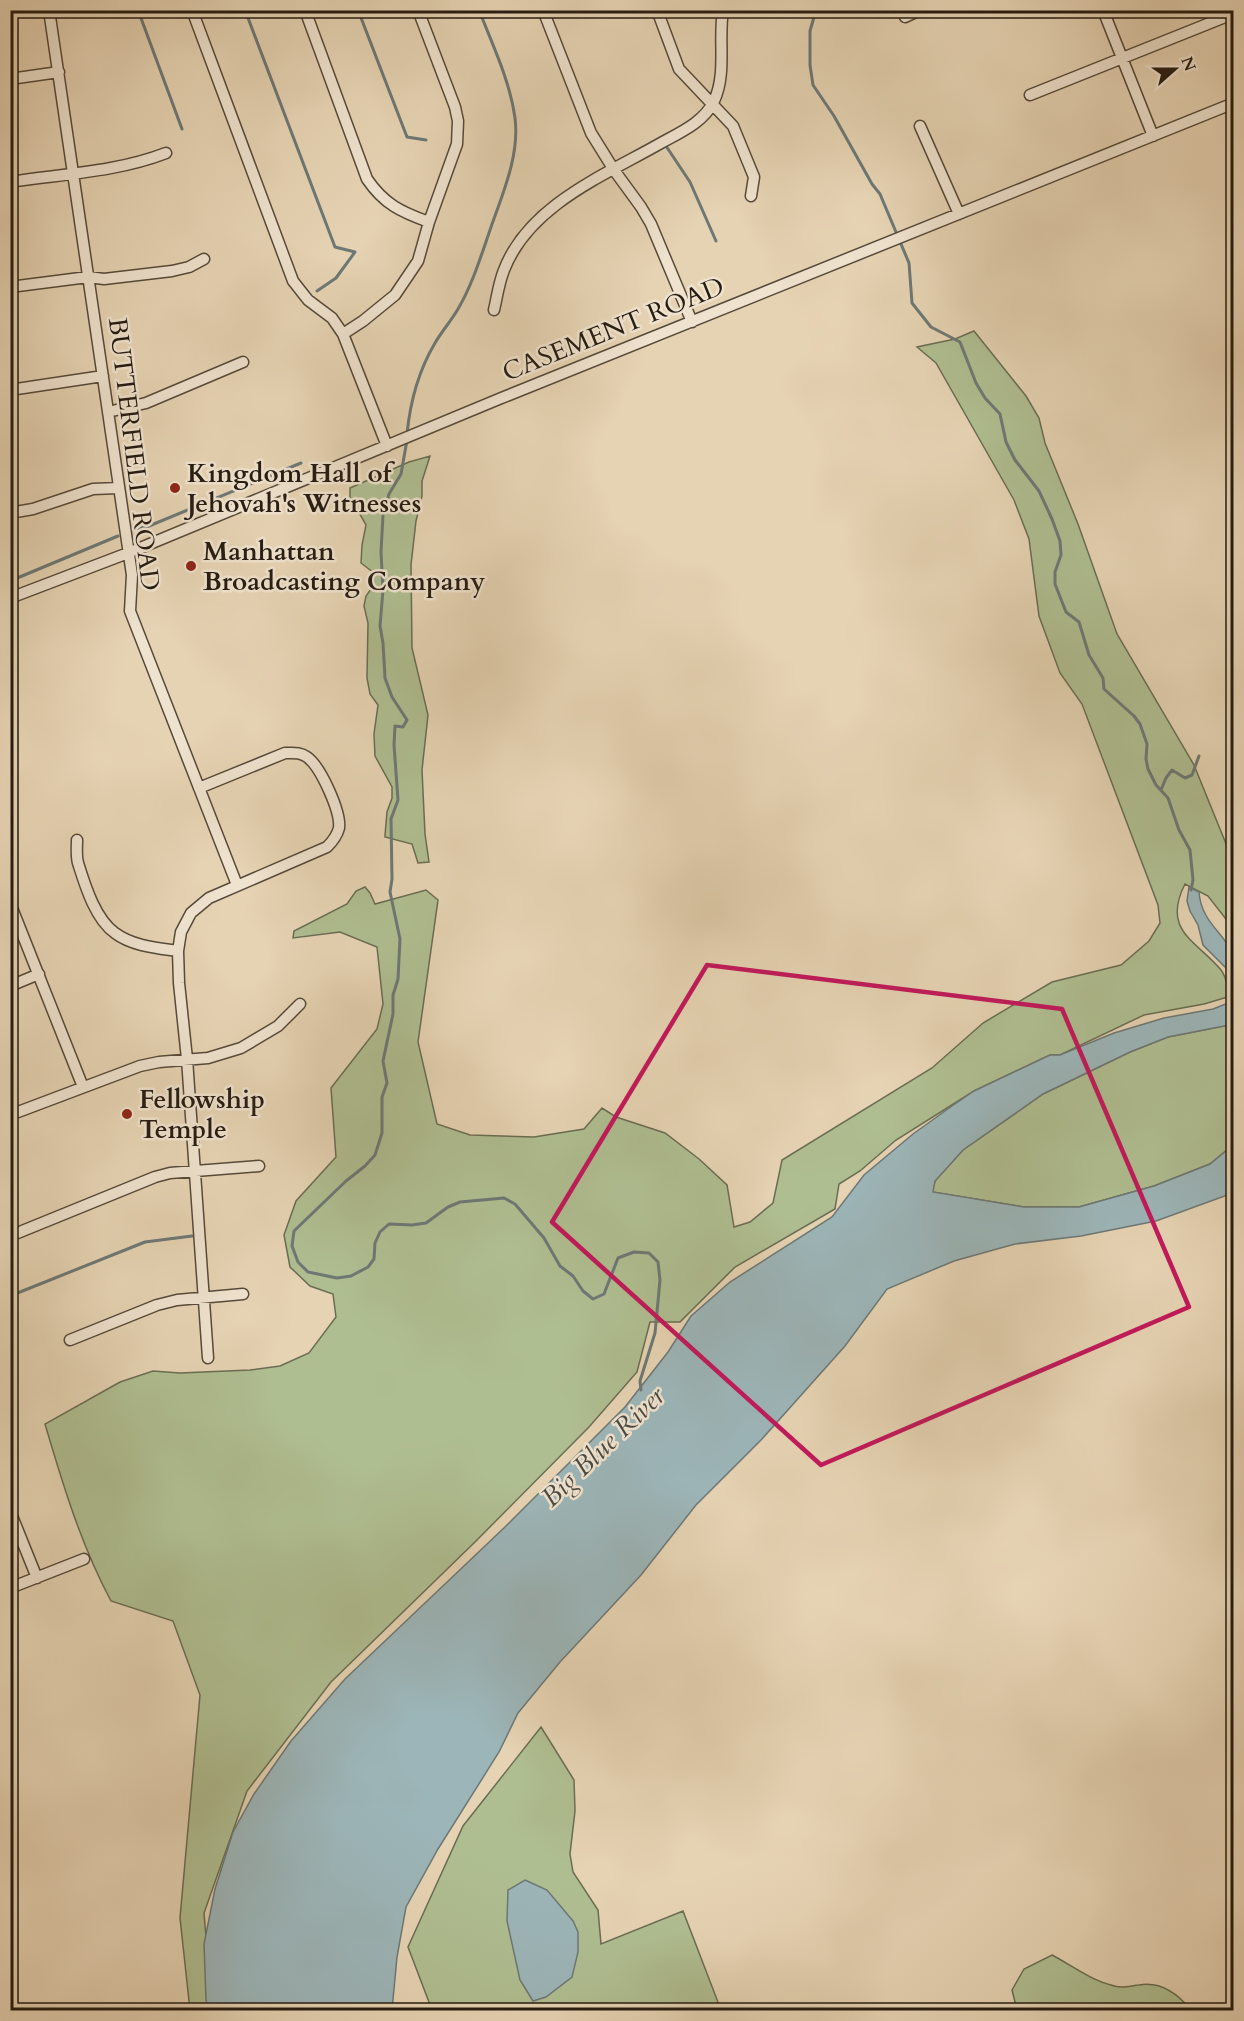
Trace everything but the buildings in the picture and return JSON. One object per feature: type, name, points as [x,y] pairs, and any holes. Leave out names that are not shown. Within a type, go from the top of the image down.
[{"type":"street","name":"BUTTERFIELD ROAD","points":[[49,10],[132,575],[130,611],[237,885]]},
{"type":"street","points":[[192,10],[292,281],[308,300],[332,318],[343,334],[387,446]]},
{"type":"street","points":[[304,10],[367,179],[378,195],[389,204],[429,222]]},
{"type":"street","points":[[343,334],[395,295],[418,261],[429,222],[456,147],[458,121],[455,107],[418,10]]},
{"type":"street","points":[[543,10],[591,133],[651,224],[692,322]]},
{"type":"street","points":[[657,10],[679,69],[733,126],[754,177],[752,196]]},
{"type":"street","points":[[494,310],[507,263],[530,228],[552,207],[593,181],[688,129],[706,113],[713,103],[720,78],[723,10]]},
{"type":"street","points":[[905,17],[920,10]]},
{"type":"street","points":[[1103,10],[1153,136]]},
{"type":"street","points":[[1030,95],[1230,15]]},
{"type":"street","points":[[10,79],[59,72]]},
{"type":"street","name":"CASEMENT ROAD","points":[[10,598],[128,553],[1233,103]]},
{"type":"street","points":[[920,126],[959,214]]},
{"type":"street","points":[[10,182],[126,165],[166,153]]},
{"type":"street","points":[[10,287],[88,277],[104,279],[172,271],[189,267],[204,259]]},
{"type":"street","points":[[108,412],[146,403],[243,362]]},
{"type":"street","points":[[10,390],[103,376]]},
{"type":"street","points":[[10,513],[33,509],[93,489],[119,488]]},
{"type":"street","points":[[199,788],[285,753],[297,753],[307,757],[321,772],[339,818],[337,835],[327,847],[209,898],[191,913],[185,922],[178,951],[208,1358]]},
{"type":"street","points":[[77,840],[77,861],[95,907],[114,933],[141,944],[178,951]]},
{"type":"street","points":[[10,903],[83,1087]]},
{"type":"street","points":[[10,986],[39,974]]},
{"type":"street","points":[[10,1115],[140,1066],[208,1058],[240,1048],[278,1026],[300,1004]]},
{"type":"street","points":[[10,1236],[170,1173],[259,1166]]},
{"type":"street","points":[[70,1340],[157,1305],[203,1297],[243,1294]]},
{"type":"street","points":[[10,1511],[37,1578]]},
{"type":"street","points":[[10,1588],[84,1559]]},
{"type":"highlighted area","points":[[707,965],[1062,1009],[1189,1307],[821,1465],[552,1222]]},
{"type":"green space","points":[[974,331],[1026,396],[1039,418],[1045,443],[1078,524],[1117,634],[1194,765],[1233,861],[1233,928],[1208,896],[1185,884],[1177,913],[1185,934],[1223,973],[1231,996],[1204,1004],[1144,1015],[1060,1055],[1050,1055],[974,1091],[896,1140],[860,1171],[839,1184],[835,1209],[735,1267],[680,1322],[650,1322],[637,1372],[589,1427],[331,1682],[247,1791],[204,1913],[212,2010],[190,2010],[180,1918],[200,1695],[173,1621],[111,1601],[82,1536],[45,1424],[120,1382],[153,1371],[180,1373],[250,1370],[280,1366],[309,1353],[336,1317],[333,1294],[310,1286],[290,1267],[284,1235],[296,1201],[336,1157],[331,1088],[377,1029],[383,1004],[377,947],[340,932],[293,938],[294,931],[347,904],[356,891],[365,887],[375,904],[426,890],[438,900],[418,1042],[437,1124],[470,1135],[534,1137],[584,1129],[602,1108],[616,1117],[665,1133],[699,1159],[727,1185],[734,1227],[750,1222],[773,1203],[782,1160],[932,1068],[983,1023],[1052,982],[1121,965],[1149,941],[1160,923],[1158,905],[1082,704],[1060,673],[1039,616],[1029,539],[1014,500],[936,363],[917,347],[955,339]]},
{"type":"green space","points":[[430,456],[422,481],[422,496],[416,521],[411,565],[412,648],[428,715],[422,770],[425,834],[429,862],[418,863],[412,844],[385,837],[392,787],[375,756],[374,734],[378,705],[370,694],[367,678],[368,623],[364,606],[366,596],[374,585],[374,573],[361,563],[366,525],[350,497],[350,488],[409,462]]},
{"type":"green space","points":[[1229,1025],[1233,1027],[1233,1145],[1210,1164],[1154,1186],[1079,1207],[1024,1207],[932,1192],[935,1181],[963,1150],[1043,1094],[1130,1052],[1168,1037]]},
{"type":"green space","points":[[541,1727],[574,1780],[575,1811],[570,1854],[573,1872],[598,1910],[601,1944],[683,1911],[721,2010],[432,2010],[408,1947],[463,1826]]},
{"type":"green space","points":[[1052,1955],[1104,1983],[1125,1987],[1147,1984],[1162,1987],[1175,1994],[1191,2010],[1017,2010],[1012,1990],[1024,1969]]},
{"type":"water","points":[[1189,887],[1199,892],[1203,910],[1232,951],[1233,975],[1203,945],[1198,925],[1187,901]]},
{"type":"water","name":"Big Blue River","points":[[1233,1001],[1233,1027],[1229,1025],[1168,1037],[1130,1052],[1043,1094],[963,1150],[935,1181],[933,1192],[1024,1207],[1079,1207],[1154,1186],[1210,1164],[1233,1145],[1233,1193],[1156,1221],[1081,1236],[1015,1244],[954,1261],[887,1289],[845,1346],[762,1439],[696,1505],[641,1575],[560,1662],[518,1713],[499,1752],[438,1849],[406,1907],[397,1957],[392,2010],[208,2010],[204,1944],[215,1889],[233,1832],[254,1794],[291,1741],[345,1679],[506,1526],[625,1407],[668,1352],[691,1316],[730,1282],[832,1217],[864,1175],[913,1134],[974,1091],[1050,1055],[1060,1055],[1114,1033],[1164,1018],[1213,1009]]},
{"type":"water","points":[[525,1880],[547,1890],[573,1921],[578,1932],[578,1952],[572,1977],[546,1997],[533,2001],[520,1980],[507,1921],[508,1890]]},
{"type":"waterway","points":[[138,10],[182,129]]},
{"type":"waterway","points":[[245,10],[335,247],[355,252],[336,278],[317,291]]},
{"type":"waterway","points":[[358,10],[407,137],[426,140]]},
{"type":"waterway","points":[[407,434],[410,410],[420,375],[429,353],[458,309],[472,281],[504,191],[515,147],[513,104],[479,10]]},
{"type":"waterway","points":[[816,10],[810,31],[810,65],[813,85],[880,194],[909,263],[912,303],[931,327],[960,342],[976,383],[985,398],[1000,414],[1006,442],[1015,460],[1039,491],[1060,541],[1061,555],[1055,572],[1055,584],[1066,612],[1079,622],[1089,655],[1103,678],[1104,689],[1140,724],[1147,744],[1148,769],[1156,785],[1168,798],[1179,830],[1190,850],[1193,880],[1191,890]]},
{"type":"waterway","points":[[666,146],[690,182],[716,241]]},
{"type":"waterway","name":"Big Blue River","points":[[407,440],[401,474],[389,494],[383,515],[381,552],[383,590],[380,626],[385,678],[392,697],[407,720],[403,727],[395,726],[398,800],[391,819],[392,879],[390,892],[400,939],[398,979],[393,995],[393,1014],[383,1061],[387,1083],[382,1097],[382,1133],[375,1155],[294,1231],[292,1246],[298,1262],[308,1272],[337,1278],[351,1276],[368,1267],[374,1259],[375,1243],[380,1232],[389,1224],[426,1223],[448,1207],[460,1202],[504,1198],[515,1204],[544,1238],[560,1266],[573,1276],[583,1291],[593,1299],[604,1294],[618,1258],[634,1252],[649,1253],[658,1262],[660,1280],[655,1333],[640,1381],[641,1390]]},
{"type":"waterway","points":[[132,530],[149,526],[301,463]]},
{"type":"waterway","points":[[10,581],[118,536]]},
{"type":"waterway","points":[[1161,790],[1172,770],[1185,778],[1192,775],[1199,756]]},
{"type":"waterway","points":[[10,1296],[145,1242],[192,1236]]},
{"type":"place","name":"Kingdom Hall of Jehovah's Witnesses","points":[[175,488]]},
{"type":"place","name":"Manhattan Broadcasting Company","points":[[191,566]]},
{"type":"place","name":"Fellowship Temple","points":[[127,1114]]}]
